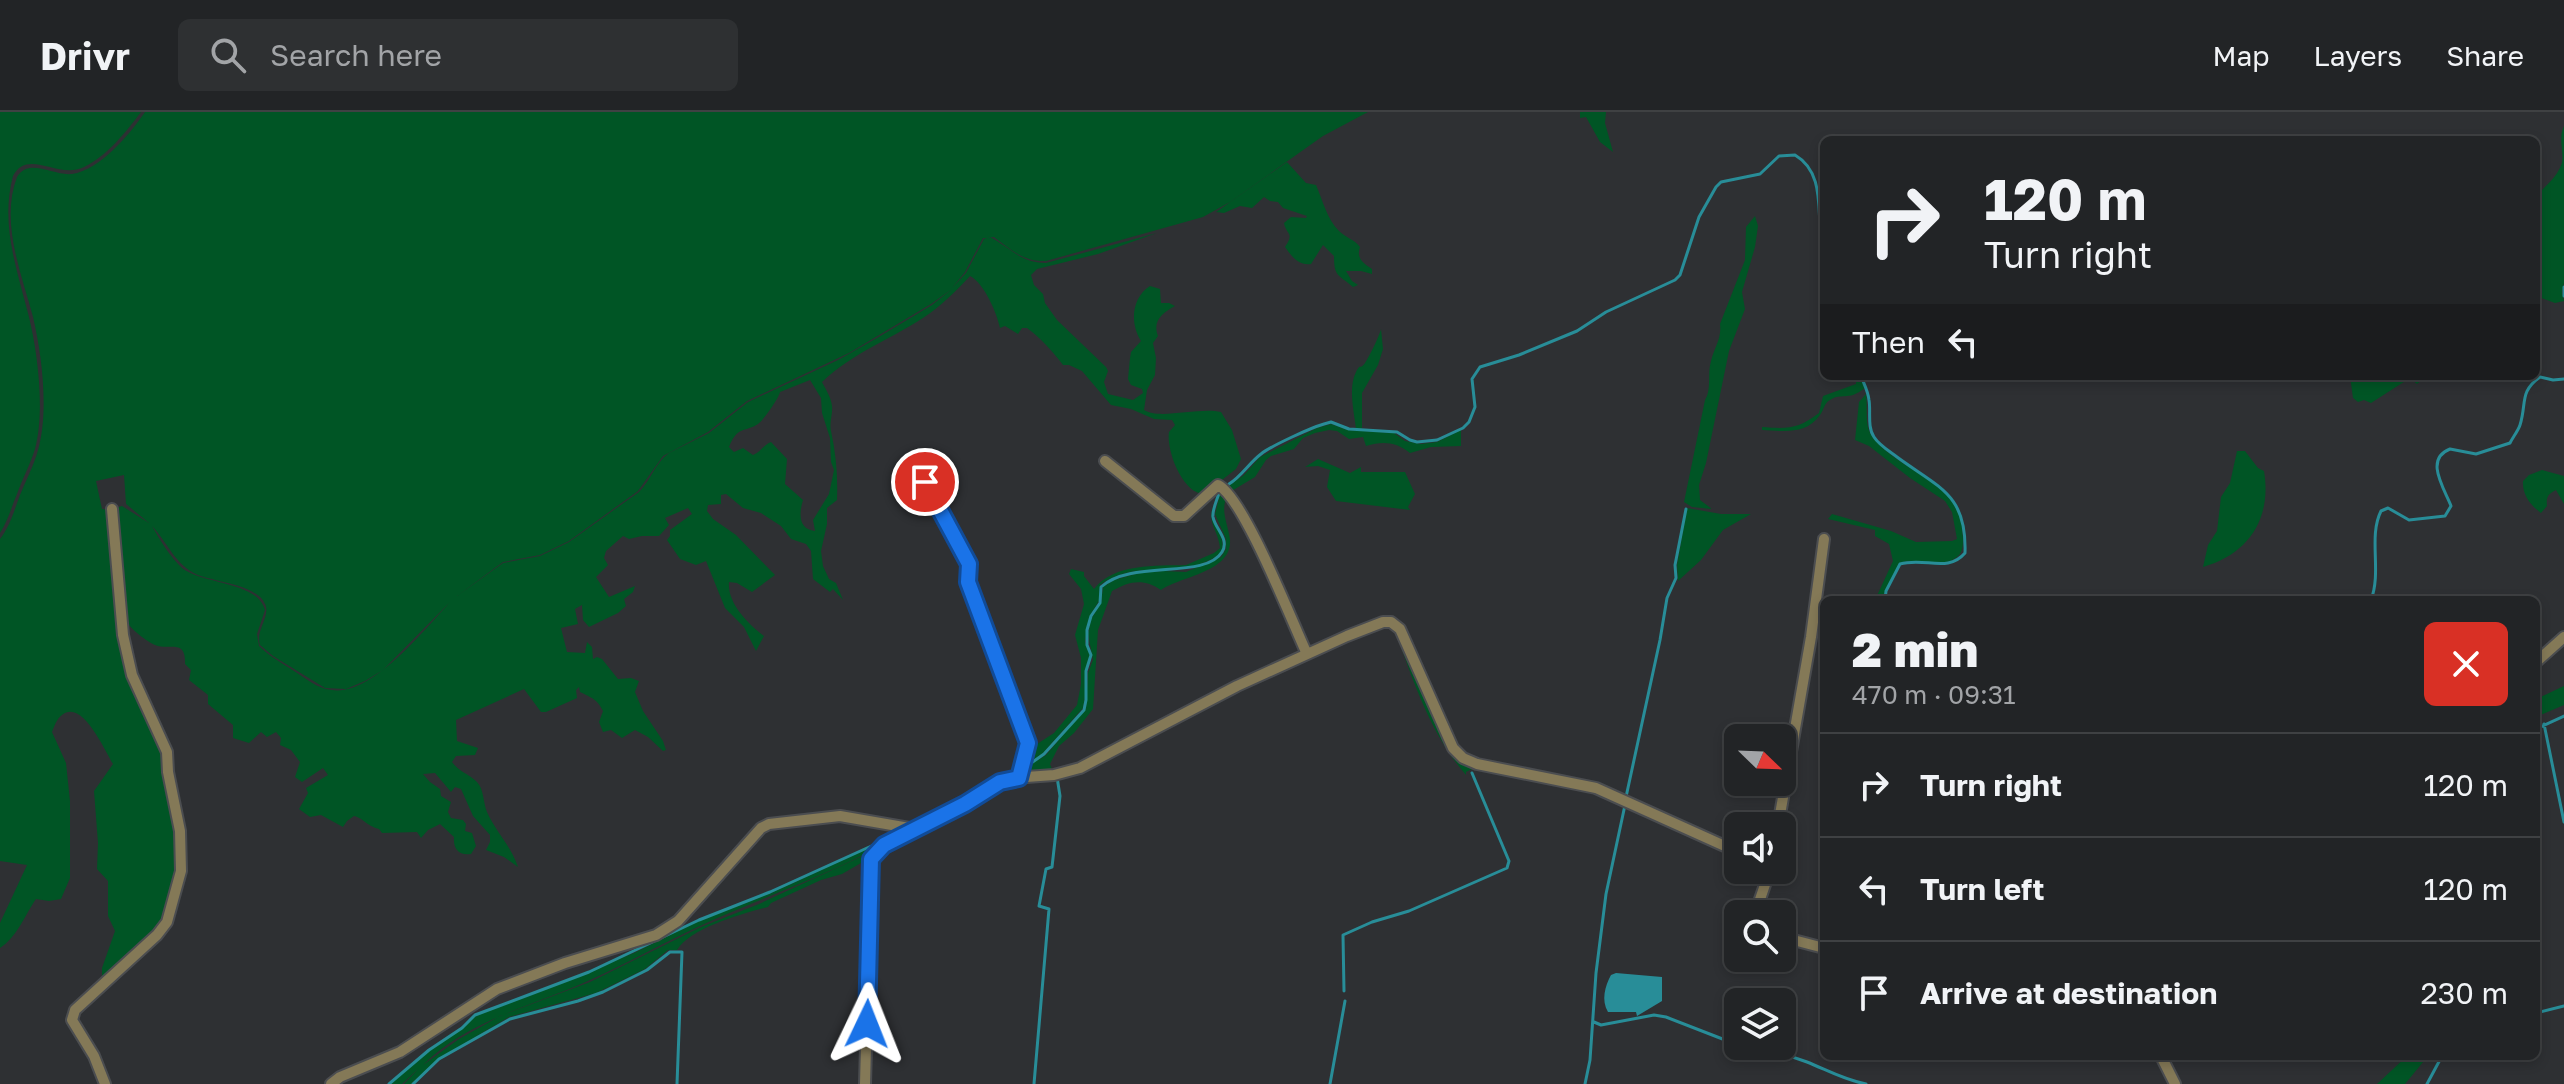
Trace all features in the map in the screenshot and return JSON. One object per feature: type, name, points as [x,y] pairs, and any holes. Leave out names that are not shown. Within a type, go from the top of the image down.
[{"type":"street","points":[[1105,461],[1174,516],[1184,516],[1218,485],[1226,491],[1246,523],[1307,654]]},
{"type":"street","points":[[925,482],[969,564],[968,582],[1025,733],[1027,750],[1019,778]]},
{"type":"street","points":[[105,1084],[94,1056],[72,1020],[75,1010],[157,935],[167,922],[181,871],[180,831],[167,752],[132,675],[123,635],[112,509]]},
{"type":"street","points":[[1780,812],[1811,637],[1824,539]]},
{"type":"street","points":[[865,1084],[871,859],[880,847],[965,804],[1000,782],[1054,775],[1080,768],[1237,686],[1375,624],[1391,622],[1400,629],[1448,738],[1463,758],[1477,764],[1596,788],[1724,846]]},
{"type":"street","points":[[2540,658],[2564,637]]},
{"type":"street","points":[[331,1084],[340,1077],[400,1052],[497,989],[668,929],[761,828],[769,824],[840,816],[915,829]]},
{"type":"street","points":[[1796,941],[1820,947]]},
{"type":"street","points":[[2163,1060],[2175,1084]]},
{"type":"green space","points":[[0,112],[141,112],[108,150],[84,167],[64,170],[27,165],[19,168],[13,176],[9,194],[9,229],[35,348],[40,418],[33,455],[0,533]]},
{"type":"green space","points":[[145,112],[1368,112],[1323,136],[1230,202],[1203,217],[1046,261],[1013,252],[1023,258],[1046,263],[1157,233],[1098,254],[1037,269],[1031,275],[1034,285],[1043,294],[1045,303],[1057,320],[1106,367],[1108,371],[1104,382],[1108,394],[1133,400],[1143,393],[1128,379],[1131,352],[1141,341],[1135,327],[1134,312],[1144,291],[1150,286],[1160,289],[1161,303],[1175,306],[1163,314],[1156,326],[1158,336],[1153,343],[1155,375],[1147,390],[1144,410],[1159,414],[1221,412],[1232,430],[1241,459],[1236,469],[1204,494],[1189,487],[1170,450],[1169,432],[1175,425],[1172,420],[1154,419],[1111,405],[1082,371],[1063,365],[1027,328],[1022,328],[1018,334],[1005,326],[1000,328],[985,292],[970,276],[930,313],[858,355],[822,382],[832,406],[837,500],[827,508],[821,551],[823,566],[829,579],[836,583],[843,600],[833,589],[830,592],[813,579],[811,551],[806,544],[791,539],[781,526],[761,513],[743,508],[726,494],[721,495],[721,504],[708,505],[707,511],[775,575],[752,592],[729,582],[735,605],[764,636],[756,651],[744,627],[725,608],[706,561],[696,565],[680,559],[667,540],[670,530],[692,514],[688,508],[665,518],[669,525],[659,536],[629,539],[623,536],[606,551],[604,558],[608,565],[596,577],[609,597],[635,586],[624,599],[626,606],[589,627],[583,620],[582,605],[575,609],[578,624],[561,628],[567,652],[585,653],[587,642],[592,647],[593,659],[602,659],[618,679],[639,681],[635,692],[666,750],[663,751],[635,730],[622,738],[611,730],[603,732],[599,722],[603,711],[596,701],[580,692],[579,687],[576,690],[577,698],[546,712],[541,712],[524,689],[456,720],[457,741],[478,748],[475,755],[456,756],[452,762],[479,785],[487,812],[518,867],[486,850],[490,835],[473,816],[461,789],[455,787],[451,792],[435,773],[423,774],[440,789],[441,796],[451,802],[448,812],[451,818],[463,820],[465,831],[472,833],[476,846],[471,854],[458,851],[454,837],[440,824],[421,838],[417,832],[382,833],[354,816],[343,827],[321,815],[310,817],[299,809],[308,793],[306,788],[328,775],[323,768],[302,782],[295,777],[300,762],[291,750],[280,745],[281,738],[276,732],[267,737],[261,732],[249,743],[233,738],[233,725],[208,704],[208,695],[189,680],[191,670],[185,664],[183,651],[151,643],[124,619],[120,606],[113,509],[122,506],[149,523],[126,504],[124,475],[96,481],[102,509],[110,510],[120,636],[164,752],[176,816],[179,872],[164,924],[102,983],[102,968],[115,931],[108,916],[108,881],[97,869],[94,791],[113,764],[92,728],[77,714],[70,712],[62,715],[52,732],[66,763],[70,801],[70,878],[61,899],[36,899],[16,932],[0,948],[0,923],[27,865],[0,861],[0,539],[36,456],[44,401],[39,348],[11,229],[12,194],[17,177],[28,168],[65,174],[83,171],[123,140]],"holes":[[[983,238],[988,238],[984,239],[966,273],[952,288],[965,272]],[[952,289],[932,305],[877,338],[838,360],[748,402],[709,433],[669,453],[639,492],[569,542],[540,556],[503,563],[457,596],[503,562],[540,555],[569,541],[638,491],[663,456],[708,432],[747,401],[849,353]],[[810,380],[821,398],[834,470],[829,494],[813,520],[815,531],[803,524],[803,500],[785,484],[787,459],[771,442],[753,455],[743,448],[734,452],[729,447],[738,432],[760,422],[780,392]],[[152,526],[190,571],[245,588],[261,598],[266,609],[260,645],[273,656],[325,688],[346,689],[382,671],[348,689],[332,690],[327,689],[307,680],[271,656],[259,646],[257,634],[265,610],[260,601],[241,588],[203,578],[182,568],[169,554]],[[451,601],[412,643],[385,668]]]},
{"type":"green space","points":[[1580,112],[1606,112],[1605,123],[1613,152],[1600,142],[1586,117],[1580,118]]},
{"type":"green space","points":[[2564,126],[2564,301],[2555,303],[2540,297],[2540,193],[2562,163],[2561,135]]},
{"type":"green space","points":[[1287,162],[1306,183],[1316,185],[1335,226],[1360,247],[1360,257],[1372,269],[1372,274],[1346,271],[1358,285],[1353,287],[1338,274],[1334,256],[1323,245],[1311,264],[1299,262],[1287,250],[1285,247],[1290,236],[1284,223],[1291,217],[1307,216],[1264,197],[1252,208],[1240,206],[1224,213],[1216,212]]},
{"type":"green space","points":[[1755,216],[1758,226],[1755,247],[1742,292],[1745,309],[1729,351],[1699,485],[1700,500],[1712,509],[1692,507],[1684,502],[1708,391],[1712,356],[1719,338],[1720,324],[1745,260],[1746,227]]},
{"type":"green space","points":[[1381,329],[1383,349],[1362,393],[1362,428],[1356,429],[1352,385]]},
{"type":"green space","points":[[1856,380],[1862,380],[1865,388],[1854,395],[1828,401],[1820,415],[1808,426],[1794,430],[1762,430],[1762,427],[1799,425],[1819,413],[1823,396],[1856,384]]},
{"type":"green space","points":[[2351,380],[2407,380],[2371,403],[2364,400],[2358,402],[2353,398]]},
{"type":"green space","points":[[1866,394],[1867,421],[1872,436],[1880,446],[1950,497],[1958,507],[1962,526],[1963,547],[1957,557],[1941,563],[1900,563],[1884,596],[1877,596],[1893,561],[1889,544],[1875,536],[1875,530],[1828,519],[1832,514],[1891,531],[1916,542],[1957,539],[1952,512],[1945,501],[1869,446],[1855,440],[1859,402]]},
{"type":"green space","points":[[1331,424],[1348,430],[1394,433],[1405,441],[1421,444],[1437,442],[1461,430],[1461,446],[1431,447],[1410,453],[1389,444],[1366,446],[1363,437],[1349,439],[1329,430],[1303,438],[1294,449],[1271,456],[1255,477],[1230,492],[1227,487],[1244,475],[1260,457]]},
{"type":"green space","points":[[2237,451],[2245,451],[2264,471],[2266,488],[2260,519],[2245,543],[2219,561],[2203,567],[2208,545],[2217,531],[2221,497],[2230,483]]},
{"type":"green space","points":[[1318,459],[1350,473],[1361,467],[1361,472],[1405,472],[1415,494],[1408,507],[1410,510],[1336,501],[1327,487],[1330,470],[1318,466],[1305,467]]},
{"type":"green space","points":[[2542,470],[2564,476],[2564,504],[2556,490],[2548,496],[2547,506],[2541,513],[2528,499],[2523,481]]},
{"type":"green space","points":[[1224,491],[1227,496],[1224,512],[1230,540],[1223,559],[1204,572],[1161,590],[1136,582],[1112,591],[1098,630],[1093,709],[1059,746],[1050,764],[1053,772],[1025,775],[1025,768],[1046,755],[1086,708],[1088,673],[1093,660],[1088,634],[1091,619],[1101,603],[1103,587],[1114,580],[1139,573],[1186,572],[1221,557],[1226,549],[1226,539],[1215,514],[1220,494]]},
{"type":"green space","points":[[1213,507],[1223,545],[1216,556],[1188,567],[1130,572],[1100,585],[1099,601],[1091,614],[1085,642],[1090,654],[1085,672],[1083,708],[1043,753],[1026,765],[1034,746],[1054,733],[1077,705],[1081,658],[1075,635],[1084,604],[1081,589],[1069,574],[1071,569],[1084,572],[1094,589],[1113,574],[1124,570],[1186,565],[1214,553],[1220,548],[1211,518]]},
{"type":"green space","points":[[1687,508],[1721,514],[1751,514],[1723,530],[1701,560],[1678,581],[1677,565]]},
{"type":"green space","points":[[1395,629],[1453,757],[1472,765],[1466,775],[1454,759],[1443,742],[1433,724]]},
{"type":"green space","points":[[2564,686],[2564,705],[2540,715],[2540,697]]},
{"type":"green space","points":[[900,834],[827,872],[700,926],[590,980],[507,1013],[590,982],[701,927],[759,904],[867,854],[868,859],[842,874],[821,880],[768,907],[705,928],[677,950],[668,950],[645,969],[596,993],[509,1017],[438,1059],[411,1084],[404,1084],[419,1068],[402,1084],[390,1084],[476,1015],[634,953],[699,921],[771,893]],"holes":[[[497,1018],[459,1039],[423,1065],[460,1036]]]},
{"type":"green space","points":[[2403,1060],[2425,1060],[2405,1084],[2377,1084]]},
{"type":"water","points":[[1611,975],[1662,977],[1662,1001],[1637,1016],[1636,1012],[1608,1012],[1604,998],[1606,988]]},
{"type":"waterway","points":[[1229,484],[1266,451],[1331,422],[1349,429],[1397,432],[1417,442],[1437,440],[1463,428],[1475,407],[1472,379],[1480,367],[1577,331],[1606,312],[1675,280],[1680,275],[1699,217],[1716,187],[1721,182],[1760,174],[1779,156],[1795,155],[1812,174],[1820,226]]},
{"type":"waterway","points":[[2564,287],[2564,296]]},
{"type":"waterway","points":[[2540,377],[2564,379]]},
{"type":"waterway","points":[[1862,380],[1870,404],[1870,424],[1874,437],[1884,448],[1948,494],[1961,517],[1964,533],[1965,553],[1958,559],[1944,563],[1900,564],[1885,596]]},
{"type":"waterway","points":[[2372,596],[2377,521],[2381,511],[2388,508],[2409,520],[2445,516],[2451,506],[2438,474],[2438,460],[2442,454],[2450,449],[2476,454],[2510,443],[2520,425],[2526,393],[2536,380]]},
{"type":"waterway","points":[[1027,766],[1044,754],[1084,710],[1086,671],[1091,655],[1087,630],[1091,616],[1100,603],[1101,587],[1130,574],[1184,568],[1213,560],[1224,547],[1213,517],[1219,493]]},
{"type":"waterway","points":[[1626,797],[1667,598],[1676,578],[1675,565],[1686,509]]},
{"type":"waterway","points":[[2540,727],[2564,716]]},
{"type":"waterway","points":[[2544,724],[2564,822]]},
{"type":"waterway","points":[[1344,991],[1343,935],[1409,911],[1507,868],[1509,861],[1472,773]]},
{"type":"waterway","points":[[972,794],[999,777]]},
{"type":"waterway","points":[[1034,1084],[1049,909],[1039,906],[1046,869],[1052,867],[1060,796],[1057,777]]},
{"type":"waterway","points":[[1585,1084],[1606,894],[1625,805]]},
{"type":"waterway","points":[[389,1084],[475,1015],[589,972],[699,920],[878,843]]},
{"type":"waterway","points":[[413,1084],[439,1059],[510,1019],[603,992],[647,970],[670,952],[682,952],[677,1084]]},
{"type":"waterway","points":[[1330,1084],[1345,1001]]},
{"type":"waterway","points":[[2540,1012],[2564,1006]]},
{"type":"waterway","points":[[1594,1022],[1601,1025],[1654,1015],[1724,1040]]},
{"type":"waterway","points":[[1796,1058],[1866,1084]]},
{"type":"waterway","points":[[2427,1084],[2440,1060]]},
{"type":"route","points":[[867,1024],[871,859],[880,847],[965,804],[1000,782],[1019,778],[1028,743],[968,582],[969,564],[925,482]]}]
